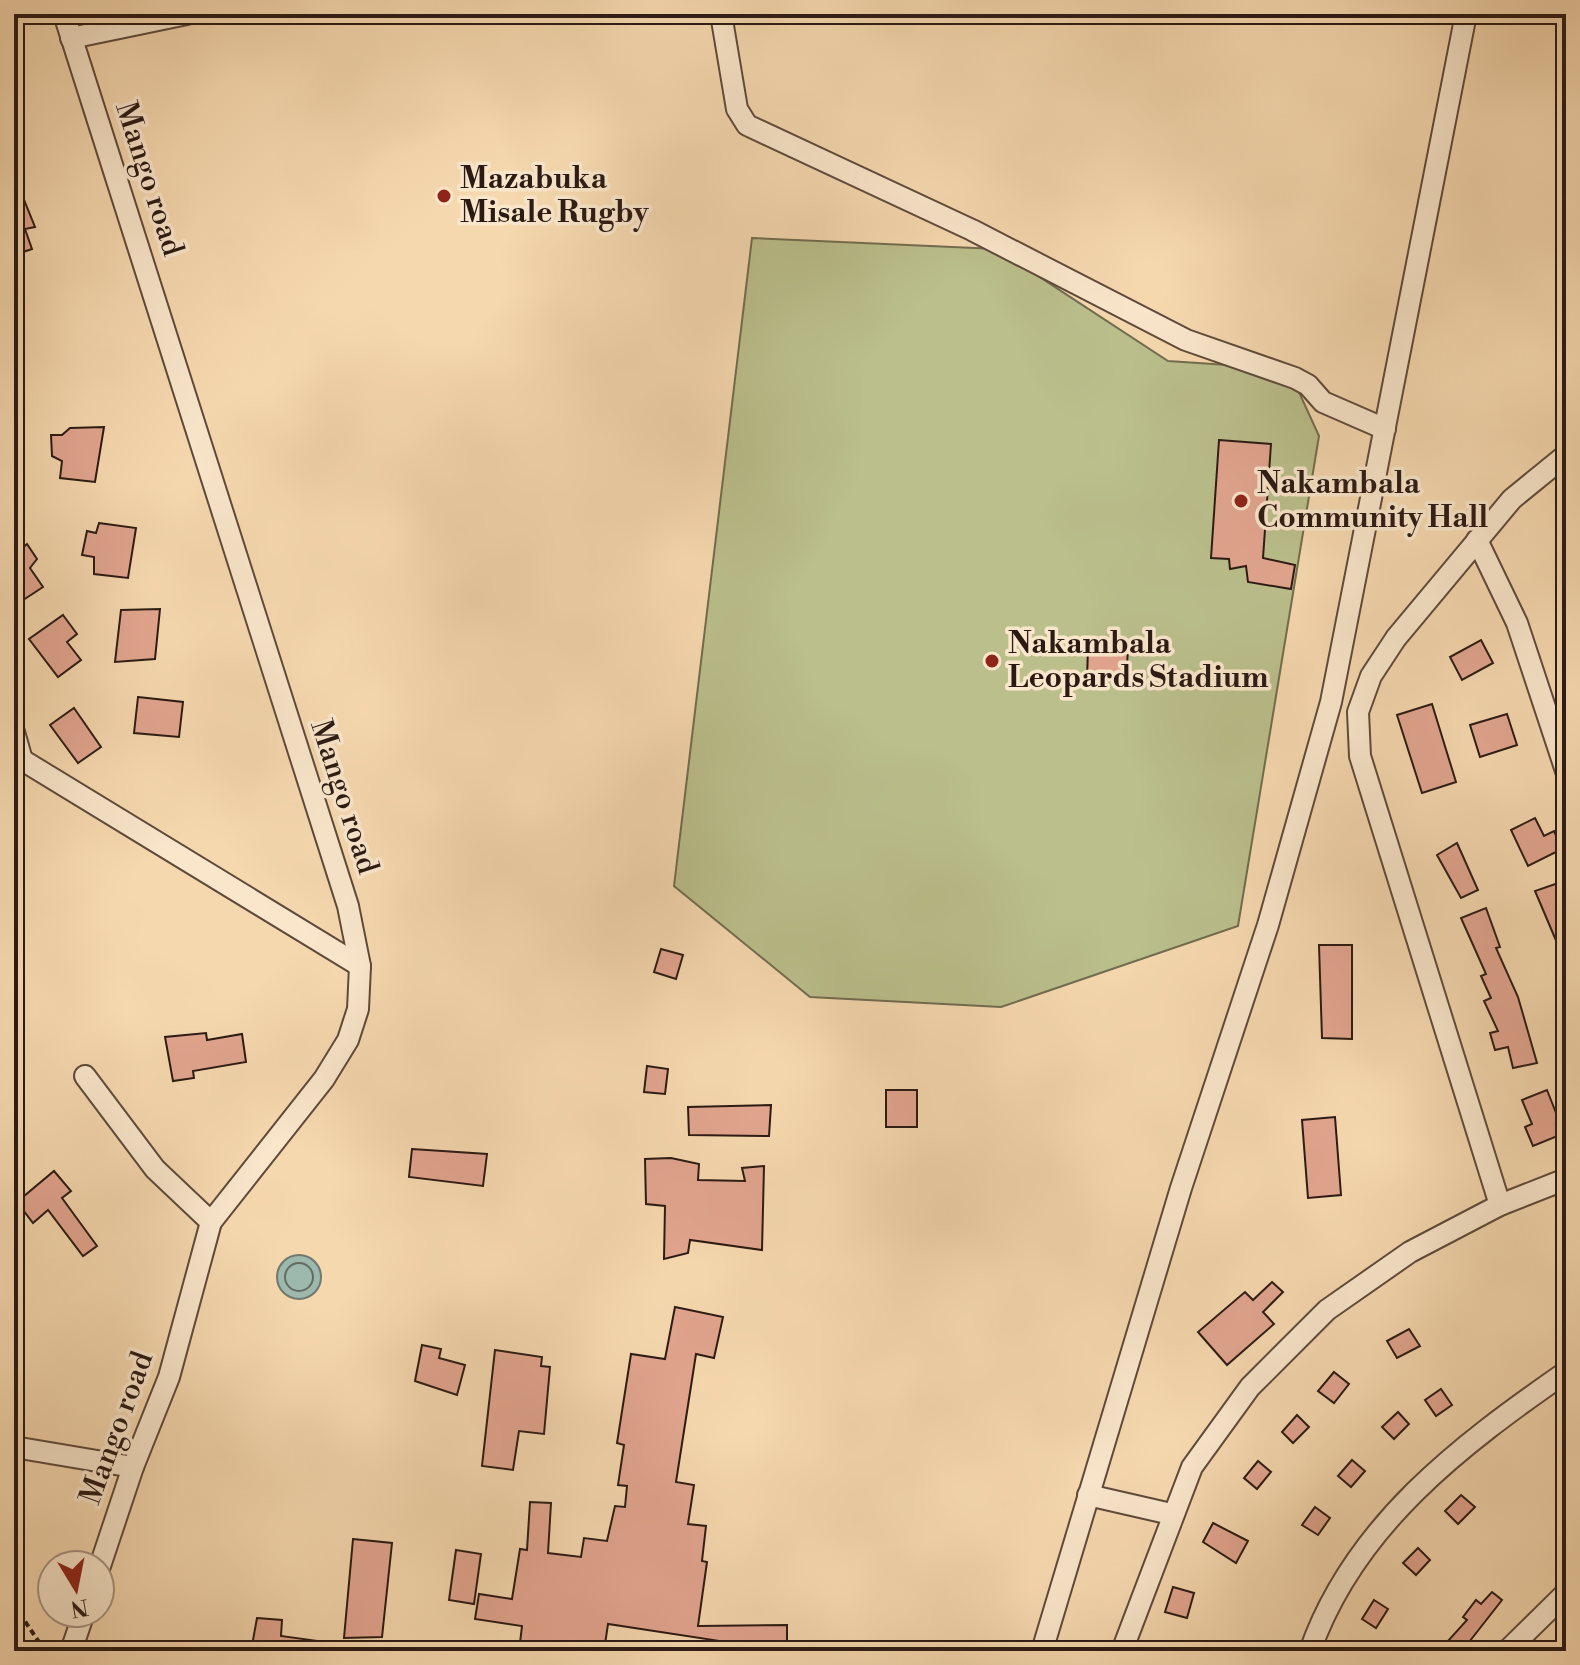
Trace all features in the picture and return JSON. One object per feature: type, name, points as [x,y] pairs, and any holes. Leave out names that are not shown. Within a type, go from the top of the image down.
[{"type":"street","name":"Mango road","points":[[64,14],[348,906],[360,966],[358,1009],[348,1040],[324,1079],[211,1222],[169,1377],[133,1467],[106,1549]]},
{"type":"street","points":[[71,38],[187,14]]},
{"type":"street","points":[[721,14],[737,109],[747,125],[972,230],[1186,340],[1295,378],[1308,385],[1323,402],[1385,429]]},
{"type":"street","points":[[1042,1651],[1181,1188],[1268,925],[1331,702],[1466,14]]},
{"type":"street","points":[[1500,1205],[1360,756],[1358,712],[1371,676],[1396,638],[1512,499],[1566,455]]},
{"type":"street","points":[[1477,540],[1517,623],[1566,771]]},
{"type":"street","points":[[1331,702],[1358,712]]},
{"type":"street","points":[[14,732],[18,757],[360,966]]},
{"type":"street","points":[[85,1076],[155,1169],[211,1222]]},
{"type":"street","points":[[1122,1651],[1171,1514],[1192,1467],[1250,1387],[1327,1310],[1410,1252],[1500,1205],[1566,1179]]},
{"type":"street","points":[[1310,1651],[1356,1559],[1411,1492],[1506,1413],[1566,1372]]},
{"type":"street","points":[[14,1447],[133,1467]]},
{"type":"street","points":[[1088,1495],[1171,1514]]},
{"type":"street","points":[[1507,1651],[1539,1616],[1566,1593]]},
{"type":"street","points":[[71,1651],[79,1629]]},
{"type":"path","points":[[14,1605],[45,1651]]},
{"type":"green space","name":"Nakambala Leopards Stadium","points":[[752,238],[997,249],[1168,361],[1228,365],[1298,390],[1319,436],[1238,926],[1001,1007],[810,997],[674,886]]},
{"type":"water","points":[[299,1255],[314,1262],[321,1277],[314,1292],[299,1299],[284,1292],[277,1277],[284,1262]]},
{"type":"building","points":[[14,175],[35,227],[25,229],[32,249],[14,255]]},
{"type":"building","points":[[104,427],[95,482],[60,478],[62,461],[52,456],[51,435],[62,435],[70,428]]},
{"type":"building","name":"Nakambala Community Hall","points":[[1219,440],[1271,444],[1263,558],[1295,565],[1291,589],[1248,582],[1246,566],[1230,569],[1229,559],[1211,558]]},
{"type":"building","points":[[99,523],[136,528],[128,578],[94,574],[94,557],[82,555],[87,531],[96,533]]},
{"type":"building","points":[[14,543],[19,551],[27,544],[37,559],[30,568],[43,587],[14,606]]},
{"type":"building","points":[[160,609],[155,659],[115,662],[121,610]]},
{"type":"building","points":[[63,615],[77,634],[67,642],[81,660],[58,677],[29,639]]},
{"type":"building","points":[[1481,640],[1493,663],[1462,680],[1450,657]]},
{"type":"building","points":[[1088,647],[1128,649],[1126,681],[1087,680]]},
{"type":"building","points":[[138,697],[183,702],[179,737],[134,733]]},
{"type":"building","points":[[1432,704],[1456,782],[1422,793],[1397,715]]},
{"type":"building","points":[[74,708],[101,747],[78,763],[50,725]]},
{"type":"building","points":[[1507,714],[1517,745],[1480,757],[1470,725]]},
{"type":"building","points":[[1535,818],[1544,836],[1554,831],[1562,849],[1528,866],[1511,830]]},
{"type":"building","points":[[1457,843],[1478,890],[1461,898],[1437,855]]},
{"type":"building","points":[[1561,882],[1566,897],[1566,964],[1535,891]]},
{"type":"building","points":[[1486,908],[1500,947],[1496,948],[1518,997],[1537,1063],[1513,1068],[1508,1047],[1495,1050],[1490,1033],[1498,1031],[1484,1001],[1491,998],[1481,976],[1486,974],[1461,918]]},
{"type":"building","points":[[1319,945],[1352,945],[1352,1039],[1322,1038]]},
{"type":"building","points":[[661,949],[683,955],[676,979],[654,972]]},
{"type":"building","points":[[206,1033],[207,1040],[242,1034],[246,1062],[193,1071],[194,1078],[173,1081],[165,1037]]},
{"type":"building","points":[[647,1066],[668,1069],[665,1094],[644,1092]]},
{"type":"building","points":[[886,1090],[917,1090],[917,1127],[886,1127]]},
{"type":"building","points":[[1547,1090],[1560,1123],[1556,1124],[1560,1135],[1533,1146],[1525,1127],[1532,1124],[1522,1100]]},
{"type":"building","points":[[771,1105],[769,1136],[689,1135],[688,1107]]},
{"type":"building","points":[[1335,1117],[1341,1195],[1308,1198],[1302,1120]]},
{"type":"building","points":[[412,1149],[487,1154],[483,1186],[409,1177]]},
{"type":"building","points":[[671,1158],[699,1164],[698,1180],[745,1181],[742,1168],[764,1166],[762,1250],[690,1240],[688,1253],[664,1259],[665,1206],[646,1204],[645,1159]]},
{"type":"building","points":[[54,1171],[71,1191],[62,1198],[97,1246],[83,1256],[48,1210],[33,1223],[17,1202]]},
{"type":"building","points":[[1272,1282],[1283,1292],[1263,1312],[1274,1324],[1227,1365],[1198,1332],[1245,1292],[1253,1300]]},
{"type":"building","points":[[675,1307],[723,1317],[714,1358],[696,1354],[676,1482],[694,1485],[688,1524],[706,1526],[702,1561],[707,1562],[698,1626],[787,1625],[787,1651],[720,1651],[720,1641],[608,1624],[604,1651],[519,1651],[522,1626],[475,1619],[479,1594],[512,1599],[520,1549],[527,1550],[530,1502],[551,1503],[548,1553],[581,1557],[584,1538],[607,1541],[615,1506],[625,1507],[627,1486],[618,1485],[624,1445],[617,1443],[631,1354],[665,1359]]},
{"type":"building","points":[[1409,1329],[1420,1346],[1397,1358],[1387,1341]]},
{"type":"building","points":[[422,1345],[441,1349],[439,1358],[465,1365],[457,1395],[415,1381]]},
{"type":"building","points":[[495,1350],[542,1357],[541,1366],[550,1367],[544,1434],[519,1431],[513,1470],[482,1466]]},
{"type":"building","points":[[1334,1372],[1349,1384],[1334,1403],[1318,1391]]},
{"type":"building","points":[[1441,1389],[1452,1405],[1436,1416],[1425,1400]]},
{"type":"building","points":[[1398,1412],[1409,1424],[1394,1439],[1382,1427]]},
{"type":"building","points":[[1297,1415],[1309,1427],[1293,1443],[1282,1432]]},
{"type":"building","points":[[1352,1460],[1365,1471],[1351,1487],[1338,1476]]},
{"type":"building","points":[[1258,1461],[1271,1472],[1257,1489],[1244,1478]]},
{"type":"building","points":[[1461,1495],[1475,1507],[1458,1524],[1445,1511]]},
{"type":"building","points":[[1315,1507],[1330,1518],[1318,1535],[1302,1525]]},
{"type":"building","points":[[1213,1523],[1248,1541],[1236,1563],[1203,1542]]},
{"type":"building","points":[[353,1539],[392,1543],[382,1637],[344,1638]]},
{"type":"building","points":[[1418,1548],[1430,1560],[1416,1575],[1403,1563]]},
{"type":"building","points":[[456,1550],[481,1554],[474,1604],[449,1600]]},
{"type":"building","points":[[1173,1587],[1194,1593],[1187,1618],[1165,1612]]},
{"type":"building","points":[[1492,1592],[1502,1600],[1462,1651],[1439,1651],[1467,1620],[1463,1617],[1476,1600],[1481,1604]]},
{"type":"building","points":[[1374,1600],[1388,1609],[1376,1628],[1362,1619]]},
{"type":"building","points":[[257,1618],[282,1620],[281,1636],[318,1641],[317,1651],[251,1651]]},
{"type":"place","name":"Mazabuka Misale Rugby","points":[[444,196]]},
{"type":"place","name":"Nakambala Community Hall","points":[[1241,501]]},
{"type":"place","name":"Nakambala Leopards Stadium","points":[[992,661]]}]
